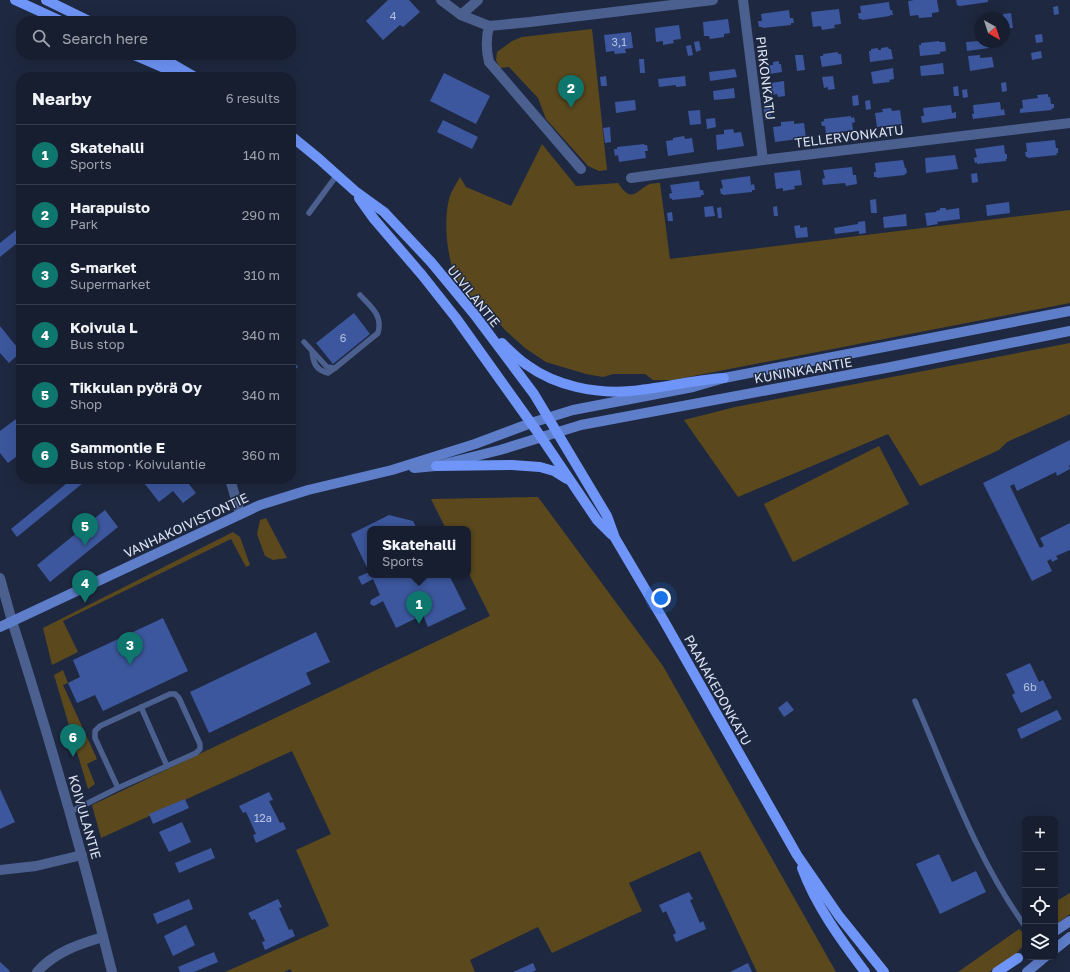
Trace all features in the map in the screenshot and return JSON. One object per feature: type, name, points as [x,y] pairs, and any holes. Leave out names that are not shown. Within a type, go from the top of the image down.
[{"type":"main road","points":[[15,0],[49,16]]},
{"type":"main road","points":[[46,0],[79,16]]},
{"type":"main road","points":[[146,60],[173,72]]},
{"type":"main road","points":[[166,60],[186,72]]},
{"type":"main road","name":"ULVILANTIE","points":[[296,140],[355,191],[384,212],[430,262],[474,314],[534,394],[556,432]]},
{"type":"main road","name":"ULVILANTIE","points":[[355,191],[374,219],[422,274],[456,318],[541,437]]},
{"type":"main road","name":"KUNINKAANTIE","points":[[548,417],[573,410],[693,387],[724,378],[1070,311]]},
{"type":"main road","points":[[474,314],[526,365],[543,376],[582,388],[608,391],[630,391],[699,380],[724,378]]},
{"type":"main road","name":"KUNINKAANTIE","points":[[541,437],[581,425],[891,367],[1070,331]]},
{"type":"main road","name":"VANHAKOIVISTONTIE","points":[[0,626],[260,505],[308,490],[392,470],[475,444],[548,417]]},
{"type":"main road","name":"PAANAKEDONKATU","points":[[556,432],[607,516],[615,538],[664,620],[797,855],[865,951],[884,972]]},
{"type":"main road","name":"VANHAKOIVISTONTIE","points":[[392,470],[436,466],[500,450],[541,437]]},
{"type":"main road","name":"PAANAKEDONKATU","points":[[541,437],[597,520],[615,538]]},
{"type":"main road","points":[[436,466],[512,465],[540,467],[554,471],[571,481]]},
{"type":"main road","name":"PAANAKEDONKATU","points":[[797,855],[808,882],[824,911],[842,941],[865,972]]},
{"type":"main road","points":[[1058,929],[1070,921]]},
{"type":"main road","points":[[1058,947],[1070,937]]},
{"type":"main road","points":[[865,951],[893,972]]},
{"type":"main road","points":[[997,972],[1022,956]]},
{"type":"main road","points":[[1004,972],[1022,956]]},
{"type":"main road","points":[[1027,972],[1041,960]]},
{"type":"street","points":[[441,0],[461,15],[488,26],[713,0]]},
{"type":"street","points":[[461,15],[478,0]]},
{"type":"street","name":"PIRKONKATU","points":[[743,0],[763,160]]},
{"type":"street","points":[[488,26],[486,37],[489,62],[581,169]]},
{"type":"street","name":"TELLERVONKATU","points":[[631,178],[763,160],[1070,123]]},
{"type":"street","points":[[231,484],[240,513]]},
{"type":"street","name":"KOIVULANTIE","points":[[0,578],[51,744],[82,855],[112,972]]},
{"type":"street","points":[[0,870],[36,866],[82,855]]},
{"type":"street","points":[[37,972],[43,965],[73,946],[103,936]]},
{"type":"lane","points":[[309,213],[337,175]]},
{"type":"lane","points":[[304,342],[327,367],[335,368],[378,332],[381,324],[377,314],[360,295]]},
{"type":"lane","points":[[70,812],[118,788],[196,753],[200,749],[200,744],[179,698],[175,694],[170,694],[141,707],[100,726],[95,731],[95,738],[118,788]]},
{"type":"lane","points":[[915,701],[964,815],[990,869],[1024,924]]},
{"type":"lane","points":[[141,707],[168,766]]},
{"type":"shaded area","points":[[592,29],[607,170],[599,171],[588,166],[546,119],[538,98],[509,67],[500,68],[496,60],[497,52],[512,41],[522,37]]},
{"type":"shaded area","points":[[542,144],[576,186],[618,183],[623,190],[631,195],[650,184],[660,183],[670,259],[1070,210],[1070,303],[673,380],[653,380],[645,374],[613,374],[603,377],[586,374],[546,362],[525,348],[505,330],[481,302],[477,305],[461,286],[452,267],[446,232],[449,199],[460,177],[466,187],[511,206]]},
{"type":"shaded area","points":[[1070,343],[1070,414],[1007,442],[999,450],[920,486],[888,434],[738,497],[684,420],[735,407]]},
{"type":"shaded area","points":[[879,446],[909,504],[793,562],[764,504]]},
{"type":"shaded area","points":[[538,497],[663,666],[836,972],[757,972],[700,851],[629,883],[642,911],[552,953],[538,927],[470,960],[475,972],[292,972],[290,969],[284,972],[225,972],[329,926],[296,850],[331,834],[292,751],[101,838],[92,805],[490,616],[471,578],[471,526],[444,526],[431,499]]},
{"type":"shaded area","points":[[266,518],[287,558],[273,560],[265,556],[257,534],[260,520]]},
{"type":"shaded area","points":[[233,532],[240,537],[250,565],[246,567],[231,539],[63,621],[78,652],[52,665],[43,628]]},
{"type":"shaded area","points":[[63,670],[68,683],[63,685],[97,759],[87,764],[95,784],[88,789],[54,675]]},
{"type":"shaded area","points":[[1070,893],[1070,914],[1058,923],[1058,900]]},
{"type":"shaded area","points":[[1019,929],[1022,932],[1022,947],[1016,954],[989,972],[958,972]]},
{"type":"building","points":[[388,0],[409,0],[420,12],[403,27],[400,25],[383,40],[366,21]]},
{"type":"building","points":[[937,0],[939,12],[932,13],[932,17],[919,18],[918,15],[910,16],[908,1]]},
{"type":"building","points":[[956,0],[988,0],[988,2],[960,6],[957,5]]},
{"type":"building","points":[[889,2],[890,10],[892,10],[893,15],[862,20],[859,19],[858,13],[861,13],[860,6]]},
{"type":"building","points":[[1058,6],[1059,14],[1054,15],[1053,7]]},
{"type":"building","points":[[839,9],[841,24],[834,25],[835,28],[822,30],[821,26],[813,27],[811,12]]},
{"type":"building","points":[[789,10],[790,18],[793,18],[794,23],[791,23],[791,25],[763,28],[759,27],[758,21],[762,21],[761,14]]},
{"type":"building","points":[[1011,13],[1013,28],[1010,28]]},
{"type":"building","points":[[728,19],[730,33],[724,34],[724,37],[710,39],[709,36],[704,36],[703,22]]},
{"type":"building","points":[[679,25],[681,39],[673,40],[674,43],[663,45],[663,41],[656,42],[655,28]]},
{"type":"building","points":[[631,32],[633,48],[625,49],[626,53],[615,54],[614,51],[606,52],[604,35]]},
{"type":"building","points":[[1042,34],[1043,42],[1036,43],[1035,35]]},
{"type":"building","points":[[699,41],[701,50],[696,52],[694,42]]},
{"type":"building","points":[[939,41],[945,42],[946,51],[940,52],[940,54],[920,56],[919,45],[921,45],[921,43]]},
{"type":"building","points":[[974,41],[974,48],[989,48],[967,51],[966,42]]},
{"type":"building","points":[[691,45],[693,55],[688,56],[686,46]]},
{"type":"building","points":[[888,47],[891,49],[893,59],[870,62],[869,51],[871,51],[871,49],[878,48],[878,50],[881,50],[881,48]]},
{"type":"building","points":[[1041,51],[1042,58],[1032,60],[1031,53]]},
{"type":"building","points":[[838,52],[838,54],[841,54],[842,64],[822,67],[820,56],[823,56],[823,54]]},
{"type":"building","points":[[795,55],[803,55],[805,70],[797,71]]},
{"type":"building","points":[[980,55],[980,58],[992,57],[994,67],[970,71],[968,56]]},
{"type":"building","points":[[639,59],[644,59],[645,73],[640,73]]},
{"type":"building","points":[[779,61],[782,72],[769,74],[768,65],[773,65],[773,62]]},
{"type":"building","points":[[943,63],[944,74],[921,76],[920,66]]},
{"type":"building","points":[[893,68],[894,79],[889,80],[890,82],[873,84],[871,72]]},
{"type":"building","points":[[735,69],[737,77],[710,81],[709,72]]},
{"type":"building","points":[[444,73],[490,96],[476,124],[430,101]]},
{"type":"building","points":[[606,76],[607,86],[601,86],[600,77]]},
{"type":"building","points":[[685,76],[686,86],[676,87],[676,85],[659,87],[658,79]]},
{"type":"building","points":[[833,76],[835,89],[828,90],[828,87],[824,88],[822,77]]},
{"type":"building","points":[[784,81],[785,96],[778,97],[777,94],[771,95],[770,83]]},
{"type":"building","points":[[1006,82],[1007,91],[1002,92],[1001,83]]},
{"type":"building","points":[[958,86],[959,96],[954,96],[953,87]]},
{"type":"building","points":[[734,88],[735,98],[714,100],[713,91]]},
{"type":"building","points":[[967,89],[968,97],[963,98],[962,90]]},
{"type":"building","points":[[1048,94],[1051,104],[1054,104],[1054,108],[1051,109],[1052,110],[1020,113],[1020,109],[1023,108],[1022,100],[1038,98],[1037,95]]},
{"type":"building","points":[[858,95],[859,105],[853,106],[852,96]]},
{"type":"building","points":[[635,100],[636,110],[616,113],[615,102]]},
{"type":"building","points":[[870,100],[871,109],[866,110],[865,101]]},
{"type":"building","points":[[1000,102],[1001,110],[1004,109],[1005,115],[973,119],[973,105]]},
{"type":"building","points":[[770,104],[771,120],[765,120],[763,105]]},
{"type":"building","points":[[951,105],[952,113],[956,112],[956,118],[922,123],[921,116],[924,116],[923,108]]},
{"type":"building","points":[[891,108],[892,111],[900,110],[902,124],[877,127],[875,113],[883,112],[882,109]]},
{"type":"building","points":[[700,110],[701,124],[690,125],[688,111]]},
{"type":"building","points":[[851,116],[851,118],[854,117],[855,122],[852,123],[853,130],[826,134],[825,126],[822,126],[821,122],[824,121],[824,119]]},
{"type":"building","points":[[715,118],[716,127],[707,129],[706,119]]},
{"type":"building","points":[[443,120],[478,137],[472,149],[437,132]]},
{"type":"building","points":[[794,121],[794,124],[804,123],[806,138],[775,142],[773,127],[781,126],[781,122]]},
{"type":"building","points":[[610,127],[611,142],[605,143],[603,128]]},
{"type":"building","points":[[733,129],[734,133],[741,132],[744,146],[717,150],[716,135],[724,134],[724,130]]},
{"type":"building","points":[[684,136],[685,139],[692,138],[694,152],[668,156],[666,141]]},
{"type":"building","points":[[1055,140],[1056,148],[1058,148],[1058,153],[1056,153],[1057,155],[1026,157],[1026,143]]},
{"type":"building","points":[[647,145],[648,151],[645,151],[646,158],[619,162],[618,155],[615,156],[614,149],[617,149],[617,147]]},
{"type":"building","points":[[1004,145],[1005,154],[1007,154],[1006,161],[975,163],[974,158],[977,157],[975,149]]},
{"type":"building","points":[[955,155],[958,169],[926,173],[925,158]]},
{"type":"building","points":[[903,160],[907,173],[905,175],[874,177],[874,172],[876,172],[875,163]]},
{"type":"building","points":[[852,167],[853,175],[856,175],[857,184],[846,186],[845,183],[823,185],[822,179],[825,178],[823,170]]},
{"type":"building","points":[[800,170],[802,185],[794,186],[795,189],[783,191],[783,188],[776,189],[774,173]]},
{"type":"building","points":[[977,173],[978,182],[972,183],[971,174]]},
{"type":"building","points":[[750,176],[751,185],[754,184],[755,190],[752,190],[752,192],[721,194],[720,189],[723,188],[721,180]]},
{"type":"building","points":[[699,181],[700,190],[703,190],[704,195],[701,195],[701,197],[670,199],[669,194],[672,193],[670,185]]},
{"type":"building","points":[[876,199],[877,213],[871,213],[870,200]]},
{"type":"building","points":[[1009,202],[1010,213],[987,216],[986,205]]},
{"type":"building","points":[[713,206],[715,216],[705,217],[704,207]]},
{"type":"building","points":[[777,206],[778,216],[774,216],[773,207]]},
{"type":"building","points":[[721,207],[722,218],[718,218],[717,208]]},
{"type":"building","points":[[940,208],[946,208],[946,210],[959,208],[960,219],[937,222],[938,224],[927,226],[925,213],[936,212],[940,210]]},
{"type":"building","points":[[672,212],[673,221],[668,221],[667,213]]},
{"type":"building","points":[[906,214],[907,226],[884,228],[883,217]]},
{"type":"building","points":[[865,221],[866,233],[859,234],[859,231],[835,234],[834,228],[858,224],[858,222]]},
{"type":"building","points":[[800,225],[800,228],[807,227],[808,237],[796,238],[794,226]]},
{"type":"building","points":[[16,230],[16,244],[0,257],[0,243]]},
{"type":"building","points":[[354,313],[370,334],[333,364],[316,343]]},
{"type":"building","points":[[0,326],[16,346],[16,357],[9,363],[0,353]]},
{"type":"building","points":[[16,419],[16,457],[8,463],[0,453],[0,431]]},
{"type":"building","points":[[1070,440],[1070,469],[1057,476],[1056,472],[1017,491],[1014,484],[1010,486],[1040,548],[1044,546],[1040,538],[1070,523],[1070,550],[1056,556],[1058,559],[1052,562],[1051,559],[1047,561],[1052,571],[1032,581],[983,483]]},
{"type":"building","points":[[66,484],[82,484],[17,537],[11,529]]},
{"type":"building","points":[[145,484],[189,484],[196,493],[183,503],[173,491],[159,502]]},
{"type":"building","points":[[105,510],[118,527],[50,582],[37,565]]},
{"type":"building","points":[[389,515],[413,521],[416,526],[367,526]]},
{"type":"building","points":[[367,526],[367,568],[351,534]]},
{"type":"building","points":[[367,573],[367,578],[450,578],[466,609],[428,627],[423,615],[396,628],[383,601],[374,606],[370,604],[371,600],[380,595],[373,579],[362,585],[358,577]]},
{"type":"building","points":[[163,618],[188,671],[103,711],[95,695],[77,703],[68,683],[80,677],[73,660]]},
{"type":"building","points":[[316,632],[330,662],[306,673],[311,684],[209,733],[190,692]]},
{"type":"building","points":[[1030,663],[1039,682],[1043,680],[1052,698],[1021,713],[1012,695],[1015,693],[1006,674]]},
{"type":"building","points":[[787,701],[794,710],[784,717],[778,708]]},
{"type":"building","points":[[1057,710],[1062,719],[1021,739],[1017,729]]},
{"type":"building","points":[[0,789],[15,822],[0,829]]},
{"type":"building","points":[[269,792],[273,800],[269,801],[280,823],[283,822],[286,829],[256,843],[253,835],[256,834],[246,812],[243,813],[239,806]]},
{"type":"building","points":[[185,799],[189,808],[153,824],[149,814]]},
{"type":"building","points":[[182,822],[191,842],[169,852],[159,832]]},
{"type":"building","points":[[211,848],[215,858],[179,873],[175,863]]},
{"type":"building","points":[[939,854],[952,882],[976,871],[986,892],[940,914],[916,864]]},
{"type":"building","points":[[689,892],[693,899],[690,900],[700,923],[703,921],[706,929],[676,942],[673,935],[676,933],[666,911],[663,913],[659,905]]},
{"type":"building","points":[[189,899],[193,909],[157,924],[153,914]]},
{"type":"building","points":[[278,899],[282,907],[279,908],[289,930],[292,929],[295,936],[265,950],[262,942],[265,941],[255,919],[252,920],[248,913]]},
{"type":"building","points":[[186,925],[195,945],[173,956],[164,936]]},
{"type":"building","points":[[214,952],[218,962],[194,972],[180,972],[178,967]]},
{"type":"building","points":[[0,962],[10,971],[9,972],[0,972]]},
{"type":"building","points":[[533,963],[536,970],[533,972],[513,972]]},
{"type":"building","points":[[748,963],[752,972],[730,972]]},
{"type":"place","name":"Harapuisto","points":[[571,108]]},
{"type":"place","name":"Tikkulan pyörä Oy","points":[[85,546]]},
{"type":"place","name":"Koivula L","points":[[85,603]]},
{"type":"place","name":"Skatehalli","points":[[419,624]]},
{"type":"place","name":"S-market","points":[[130,665]]},
{"type":"place","name":"Sammontie E","points":[[73,757]]}]
